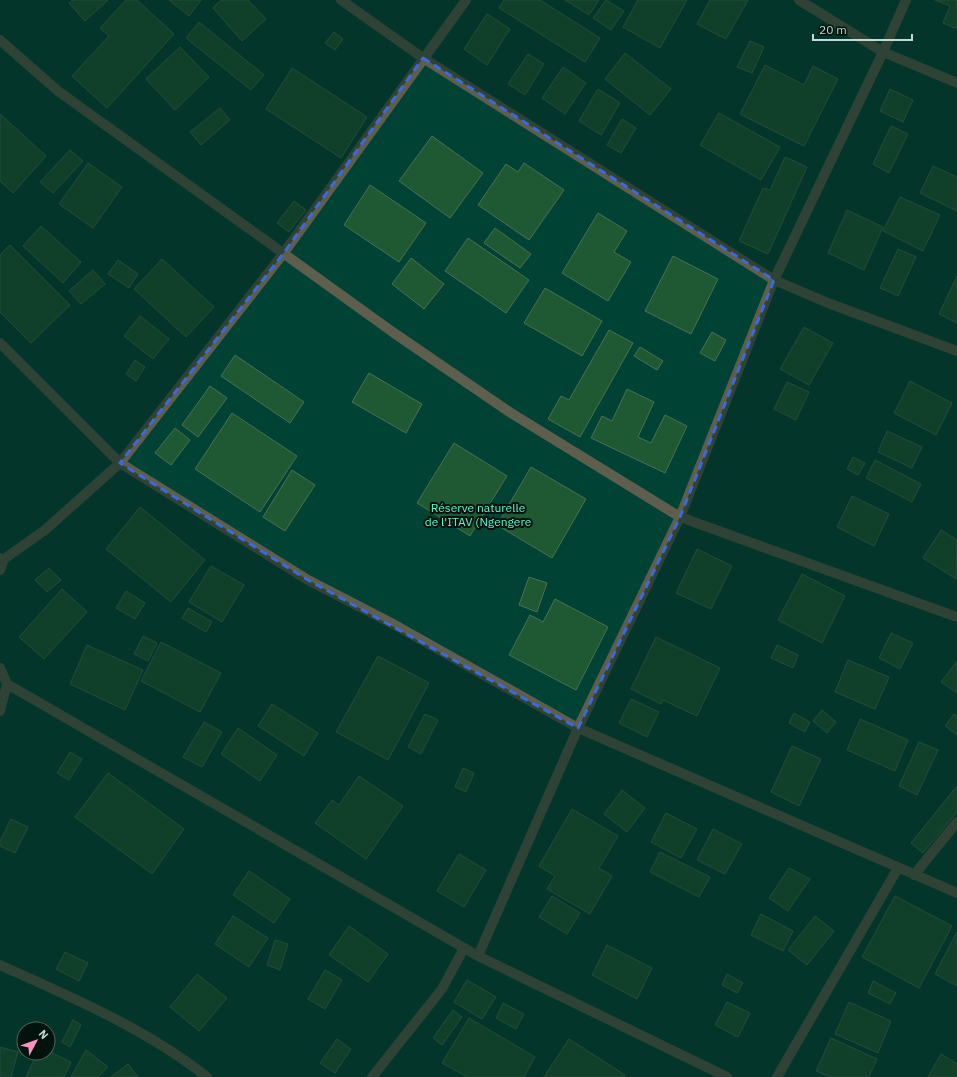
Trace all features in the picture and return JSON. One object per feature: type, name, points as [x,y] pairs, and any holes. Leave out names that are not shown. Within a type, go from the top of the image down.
[{"type":"street","points":[[341,0],[423,58],[774,280],[828,303],[957,351]]},
{"type":"street","points":[[0,570],[2,558],[45,530],[120,463],[283,254],[466,0]]},
{"type":"street","points":[[799,0],[883,52],[957,83]]},
{"type":"street","points":[[478,956],[578,728],[680,517],[774,280],[883,52],[906,0]]},
{"type":"street","points":[[0,40],[58,91],[283,254],[511,413],[680,517],[957,617]]},
{"type":"street","points":[[0,343],[120,463],[308,580],[395,625],[578,728],[957,893]]},
{"type":"street","points":[[0,668],[7,684],[478,956],[727,1077]]},
{"type":"street","points":[[0,711],[7,684]]},
{"type":"street","points":[[914,875],[957,822]]},
{"type":"street","points":[[777,1077],[898,868]]},
{"type":"street","points":[[372,1077],[442,989],[464,948]]},
{"type":"street","points":[[0,965],[87,1005],[145,1036],[187,1061],[207,1077]]},
{"type":"highlighted area","points":[[423,58],[774,280],[680,517],[578,728],[308,580],[120,463],[283,254]]},
{"type":"green space","name":"Réserve naturelle de l'ITAV (Ngengere","points":[[0,0],[957,0],[957,1077],[0,1077]]},
{"type":"building","points":[[73,0],[108,0],[85,21],[69,3]]},
{"type":"building","points":[[126,0],[137,0],[174,34],[107,108],[72,76],[109,36],[100,28]]},
{"type":"building","points":[[169,0],[201,0],[189,16]]},
{"type":"building","points":[[221,0],[248,0],[266,19],[242,41],[213,8]]},
{"type":"building","points":[[504,0],[540,0],[600,38],[585,62],[499,8]]},
{"type":"building","points":[[565,0],[599,0],[589,15]]},
{"type":"building","points":[[606,0],[624,11],[611,30],[593,18]]},
{"type":"building","points":[[638,0],[687,0],[660,48],[623,27]]},
{"type":"building","points":[[710,0],[748,0],[726,39],[697,24]]},
{"type":"building","points":[[935,0],[957,0],[957,29],[943,23],[950,6]]},
{"type":"building","points":[[487,14],[510,29],[487,65],[464,49]]},
{"type":"building","points":[[199,22],[264,75],[251,90],[186,38]]},
{"type":"building","points":[[334,32],[343,39],[335,50],[325,43]]},
{"type":"building","points":[[750,41],[764,47],[752,73],[737,67]]},
{"type":"building","points":[[180,47],[209,77],[175,110],[146,79]]},
{"type":"building","points":[[625,53],[671,89],[650,115],[605,79]]},
{"type":"building","points":[[528,54],[544,64],[525,95],[508,84]]},
{"type":"building","points":[[765,65],[804,85],[813,66],[838,79],[804,146],[740,114]]},
{"type":"building","points":[[563,67],[586,83],[565,114],[542,98]]},
{"type":"building","points":[[292,68],[367,117],[341,158],[266,109]]},
{"type":"building","points":[[598,89],[620,103],[601,135],[579,121]]},
{"type":"building","points":[[890,89],[913,100],[903,122],[880,111]]},
{"type":"building","points":[[220,108],[230,120],[201,145],[190,132]]},
{"type":"building","points":[[719,113],[780,147],[761,180],[700,145]]},
{"type":"building","points":[[0,114],[46,156],[13,193],[0,181]]},
{"type":"building","points":[[622,119],[636,128],[621,153],[607,145]]},
{"type":"building","points":[[891,126],[908,134],[889,173],[873,164]]},
{"type":"building","points":[[432,136],[483,173],[450,218],[399,181]]},
{"type":"building","points":[[70,150],[83,161],[53,193],[40,182]]},
{"type":"building","points":[[785,157],[807,167],[768,254],[739,241],[763,188],[770,190]]},
{"type":"building","points":[[88,163],[122,187],[93,228],[59,204]]},
{"type":"building","points":[[524,163],[564,190],[529,240],[478,205],[506,164],[518,172]]},
{"type":"building","points":[[933,166],[957,177],[957,211],[920,193]]},
{"type":"building","points":[[370,185],[426,223],[399,262],[344,225]]},
{"type":"building","points":[[900,197],[940,215],[923,251],[883,231]]},
{"type":"building","points":[[294,201],[306,210],[289,232],[277,223]]},
{"type":"building","points":[[847,210],[883,227],[864,270],[828,253]]},
{"type":"building","points":[[598,213],[627,231],[614,252],[631,262],[608,301],[562,273]]},
{"type":"building","points":[[41,226],[81,262],[63,283],[23,246]]},
{"type":"building","points":[[495,228],[531,254],[520,268],[484,243]]},
{"type":"building","points":[[468,238],[529,280],[506,313],[445,271]]},
{"type":"building","points":[[10,245],[70,305],[31,343],[0,312],[0,255]]},
{"type":"building","points":[[898,249],[916,257],[898,296],[880,288]]},
{"type":"building","points":[[673,256],[718,279],[691,334],[645,311]]},
{"type":"building","points":[[411,258],[444,284],[424,309],[392,284]]},
{"type":"building","points":[[162,259],[214,307],[186,337],[134,289]]},
{"type":"building","points":[[118,260],[138,274],[129,288],[108,274]]},
{"type":"building","points":[[93,270],[105,284],[81,304],[69,291]]},
{"type":"building","points":[[957,276],[957,323],[939,314]]},
{"type":"building","points":[[545,288],[602,321],[582,356],[524,323]]},
{"type":"building","points":[[140,316],[169,339],[153,359],[124,336]]},
{"type":"building","points":[[804,327],[833,343],[809,385],[780,369]]},
{"type":"building","points":[[609,330],[633,343],[580,437],[548,419],[561,396],[569,400]]},
{"type":"building","points":[[712,332],[726,340],[715,361],[700,353]]},
{"type":"building","points":[[640,347],[663,361],[657,370],[634,356]]},
{"type":"building","points":[[235,355],[304,402],[290,423],[221,376]]},
{"type":"building","points":[[135,360],[145,367],[136,381],[126,374]]},
{"type":"building","points":[[369,373],[422,404],[406,433],[352,402]]},
{"type":"building","points":[[910,381],[952,403],[936,435],[894,413]]},
{"type":"building","points":[[787,382],[809,392],[796,420],[774,409]]},
{"type":"building","points":[[210,386],[227,398],[198,437],[182,425]]},
{"type":"building","points":[[627,389],[654,402],[638,437],[651,443],[665,415],[687,426],[665,473],[591,438],[602,416],[612,421]]},
{"type":"building","points":[[232,413],[297,456],[260,512],[195,469]]},
{"type":"building","points":[[175,428],[190,440],[171,465],[155,453]]},
{"type":"building","points":[[887,431],[922,447],[912,468],[878,452]]},
{"type":"building","points":[[454,443],[507,476],[470,536],[417,503]]},
{"type":"building","points":[[853,457],[865,463],[858,475],[847,469]]},
{"type":"building","points":[[875,460],[921,484],[912,502],[866,478]]},
{"type":"building","points":[[531,467],[586,499],[552,558],[497,525]]},
{"type":"building","points":[[292,470],[315,485],[285,531],[263,517]]},
{"type":"building","points":[[852,496],[889,514],[874,546],[837,527]]},
{"type":"building","points":[[140,507],[205,560],[171,602],[106,549]]},
{"type":"building","points":[[941,530],[957,540],[956,579],[923,558]]},
{"type":"building","points":[[697,549],[732,566],[711,609],[676,593]]},
{"type":"building","points":[[211,566],[244,585],[222,622],[189,602]]},
{"type":"building","points":[[49,568],[61,580],[47,592],[35,580]]},
{"type":"building","points":[[802,574],[845,596],[822,643],[778,620]]},
{"type":"building","points":[[529,577],[547,583],[537,612],[519,605]]},
{"type":"building","points":[[62,589],[87,612],[44,659],[19,637]]},
{"type":"building","points":[[126,591],[145,603],[135,619],[116,608]]},
{"type":"building","points":[[555,599],[608,627],[576,690],[509,655],[530,615],[543,622]]},
{"type":"building","points":[[188,608],[212,622],[206,632],[182,618]]},
{"type":"building","points":[[891,633],[913,643],[900,669],[879,658]]},
{"type":"building","points":[[143,636],[157,643],[148,661],[134,654]]},
{"type":"building","points":[[656,637],[720,668],[697,716],[663,700],[661,704],[631,689]]},
{"type":"building","points":[[161,642],[221,673],[200,712],[141,681]]},
{"type":"building","points":[[87,645],[143,670],[125,710],[70,684]]},
{"type":"building","points":[[777,645],[798,655],[793,668],[771,658]]},
{"type":"building","points":[[378,656],[429,683],[388,760],[336,732]]},
{"type":"building","points":[[848,660],[889,677],[875,709],[835,692]]},
{"type":"building","points":[[957,661],[957,693],[941,682]]},
{"type":"building","points":[[631,699],[659,712],[647,737],[619,723]]},
{"type":"building","points":[[272,704],[318,733],[304,756],[258,726]]},
{"type":"building","points":[[822,710],[836,722],[827,733],[813,721]]},
{"type":"building","points":[[794,713],[810,722],[805,732],[789,723]]},
{"type":"building","points":[[425,714],[438,720],[421,754],[408,747]]},
{"type":"building","points":[[954,714],[957,716],[957,735],[945,726]]},
{"type":"building","points":[[860,719],[908,740],[895,771],[847,750]]},
{"type":"building","points":[[204,722],[222,732],[202,767],[183,757]]},
{"type":"building","points":[[238,728],[277,755],[260,781],[221,754]]},
{"type":"building","points":[[919,742],[938,750],[917,795],[899,786]]},
{"type":"building","points":[[792,746],[821,759],[799,806],[771,792]]},
{"type":"building","points":[[70,752],[82,759],[69,780],[57,773]]},
{"type":"building","points":[[463,768],[474,773],[466,792],[455,787]]},
{"type":"building","points":[[108,773],[184,829],[152,874],[75,817]]},
{"type":"building","points":[[359,776],[403,806],[366,859],[315,823],[332,800],[339,805]]},
{"type":"building","points":[[957,786],[957,812],[923,853],[911,843]]},
{"type":"building","points":[[622,790],[645,808],[627,832],[604,814]]},
{"type":"building","points":[[572,809],[618,836],[599,868],[612,876],[590,914],[547,889],[555,876],[539,866]]},
{"type":"building","points":[[666,813],[697,829],[681,858],[651,842]]},
{"type":"building","points":[[11,819],[28,827],[15,853],[0,846],[0,841]]},
{"type":"building","points":[[713,829],[742,844],[725,874],[697,860]]},
{"type":"building","points":[[660,852],[710,877],[699,897],[650,872]]},
{"type":"building","points":[[459,854],[486,870],[464,907],[437,891]]},
{"type":"building","points":[[789,868],[810,879],[788,911],[769,898]]},
{"type":"building","points":[[249,871],[290,899],[274,923],[233,895]]},
{"type":"building","points":[[552,896],[580,913],[567,934],[539,917]]},
{"type":"building","points":[[895,896],[952,926],[919,988],[862,957]]},
{"type":"building","points":[[761,914],[793,931],[783,951],[751,935]]},
{"type":"building","points":[[233,916],[268,938],[249,967],[215,944]]},
{"type":"building","points":[[815,916],[834,931],[807,965],[788,950]]},
{"type":"building","points":[[349,926],[388,954],[368,982],[329,955]]},
{"type":"building","points":[[957,932],[957,986],[935,974]]},
{"type":"building","points":[[275,940],[288,944],[280,970],[267,965]]},
{"type":"building","points":[[607,945],[652,968],[637,999],[592,975]]},
{"type":"building","points":[[65,952],[88,963],[79,981],[56,969]]},
{"type":"building","points":[[325,970],[342,980],[325,1009],[308,999]]},
{"type":"building","points":[[197,974],[227,998],[199,1031],[170,1007]]},
{"type":"building","points":[[727,974],[743,983],[737,993],[722,985]]},
{"type":"building","points":[[467,980],[496,997],[482,1019],[454,1002]]},
{"type":"building","points":[[873,981],[896,993],[890,1004],[868,993]]},
{"type":"building","points":[[727,1002],[750,1013],[738,1037],[715,1025]]},
{"type":"building","points":[[849,1002],[891,1021],[878,1053],[835,1034]]},
{"type":"building","points":[[503,1003],[524,1014],[516,1029],[496,1018]]},
{"type":"building","points":[[453,1010],[462,1017],[442,1045],[433,1038]]},
{"type":"building","points":[[469,1018],[535,1057],[524,1077],[467,1077],[442,1063]]},
{"type":"building","points":[[73,1020],[81,1025],[70,1047],[62,1042]]},
{"type":"building","points":[[831,1038],[877,1059],[869,1077],[830,1077],[816,1071]]},
{"type":"building","points":[[337,1039],[351,1049],[335,1073],[320,1063]]},
{"type":"building","points":[[569,1039],[625,1075],[624,1077],[544,1077]]},
{"type":"building","points":[[0,1047],[16,1051],[16,1059],[11,1077],[0,1077]]},
{"type":"building","points":[[86,1050],[108,1067],[98,1077],[71,1077]]},
{"type":"building","points":[[941,1054],[957,1064],[957,1077],[928,1077]]},
{"type":"building","points":[[56,1055],[71,1062],[64,1077],[26,1077],[33,1061],[56,1061]]},
{"type":"building","points":[[128,1064],[138,1077],[111,1077]]}]
